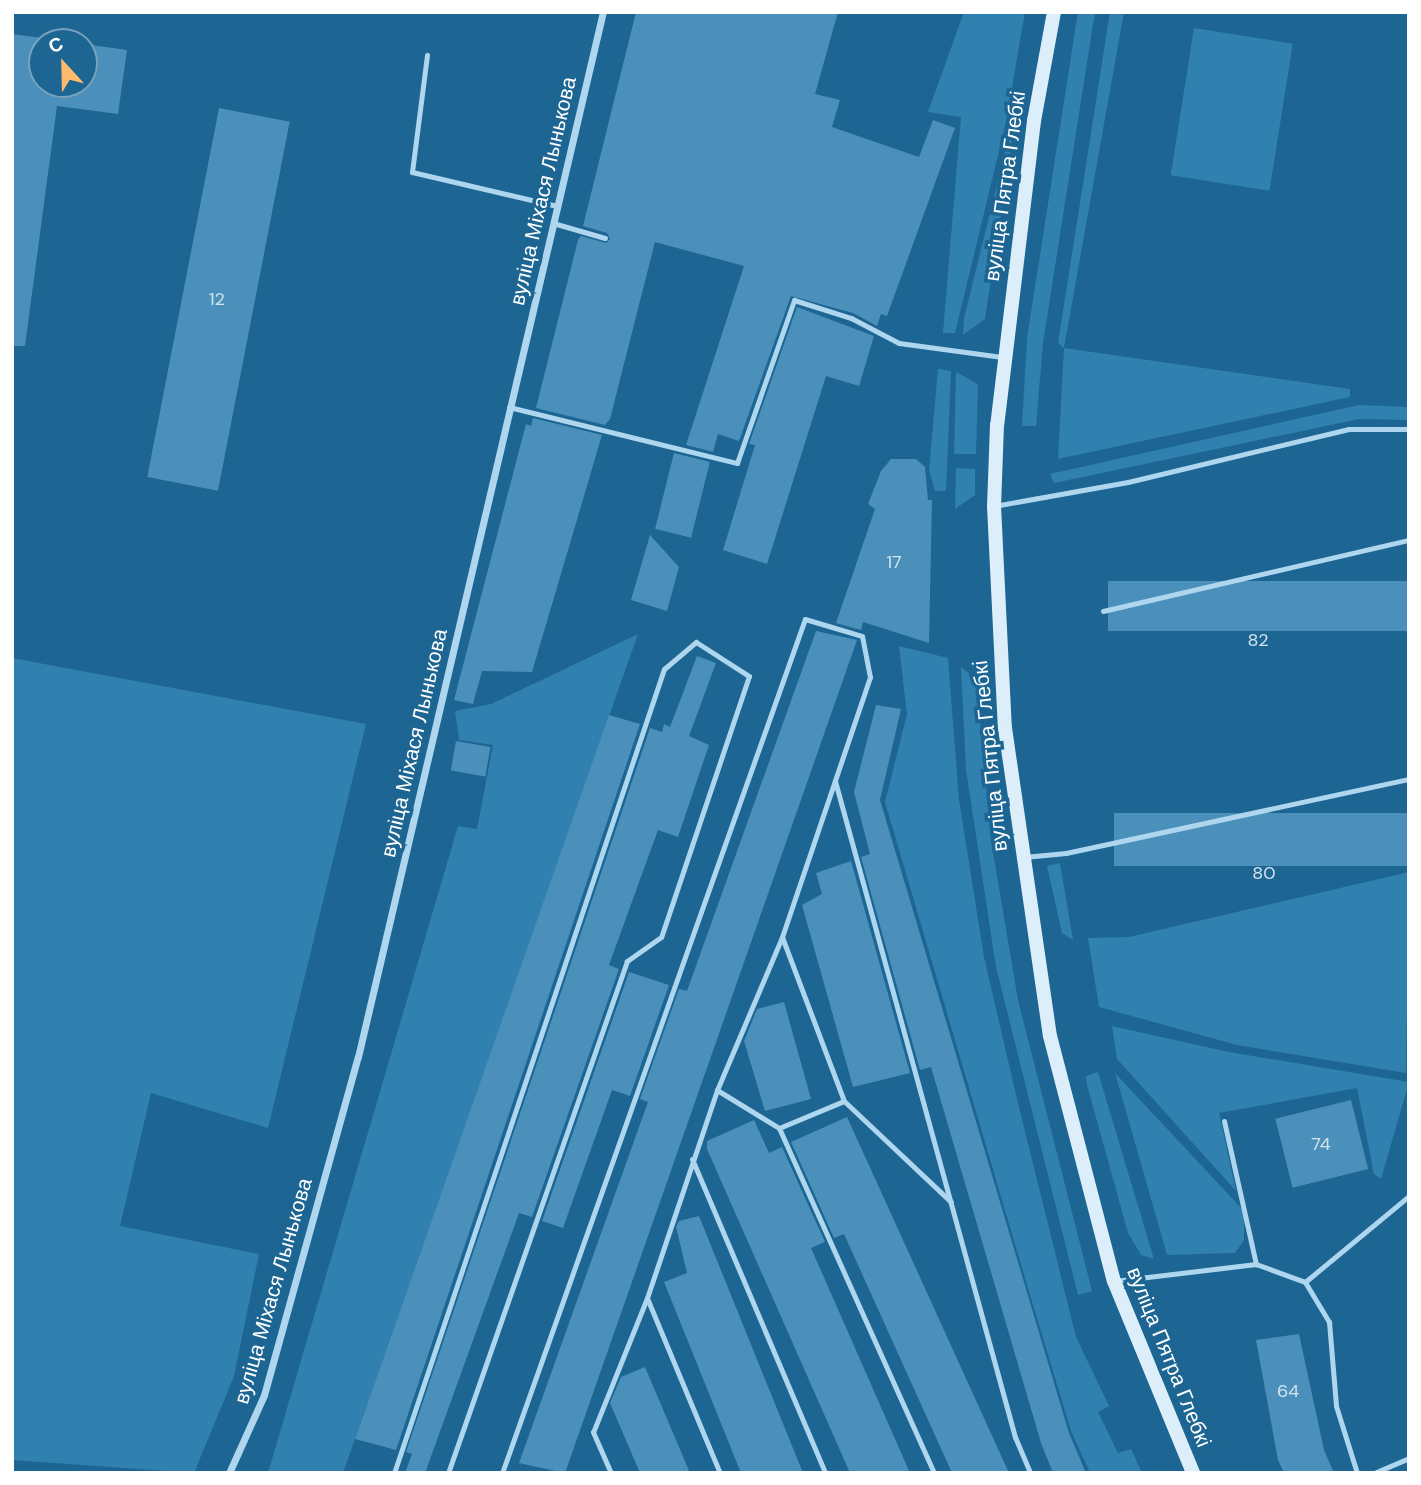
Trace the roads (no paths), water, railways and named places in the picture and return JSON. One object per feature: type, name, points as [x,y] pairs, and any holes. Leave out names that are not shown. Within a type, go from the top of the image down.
[{"type":"main road","name":"вуліца Пятра Глебкі","points":[[1054,12],[1034,121],[1002,357],[994,506],[1005,728],[1021,858],[1050,1036],[1114,1281],[1193,1473]]},
{"type":"street","name":"вуліца Міхася Лынькова","points":[[229,1473],[264,1395],[358,1057],[603,12]]},
{"type":"lane","points":[[427,55],[412,172],[557,206]]},
{"type":"lane","points":[[553,223],[605,238]]},
{"type":"lane","points":[[509,407],[737,463],[794,300],[851,318],[899,343],[1002,357]]},
{"type":"lane","points":[[994,506],[1088,491],[1349,429],[1409,429]]},
{"type":"lane","points":[[1103,611],[1409,540]]},
{"type":"lane","points":[[502,1473],[805,619],[862,636],[870,677],[782,937],[718,1090],[692,1159],[647,1297],[593,1432],[611,1473]]},
{"type":"lane","points":[[394,1473],[664,669],[696,642],[749,676],[662,937],[627,961],[448,1473]]},
{"type":"lane","points":[[1021,858],[1066,853],[1409,779]]},
{"type":"lane","points":[[835,781],[1015,1437],[1030,1473]]},
{"type":"lane","points":[[782,937],[844,1101],[952,1203]]},
{"type":"lane","points":[[718,1090],[779,1128],[934,1473]]},
{"type":"lane","points":[[779,1128],[844,1101]]},
{"type":"lane","points":[[1224,1121],[1256,1264]]},
{"type":"lane","points":[[692,1159],[825,1473]]},
{"type":"lane","points":[[1305,1282],[1409,1196]]},
{"type":"lane","points":[[1114,1281],[1256,1264],[1305,1282],[1329,1322],[1336,1406],[1357,1473]]},
{"type":"lane","points":[[647,1297],[720,1473]]},
{"type":"lane","points":[[1374,1473],[1409,1458]]}]
